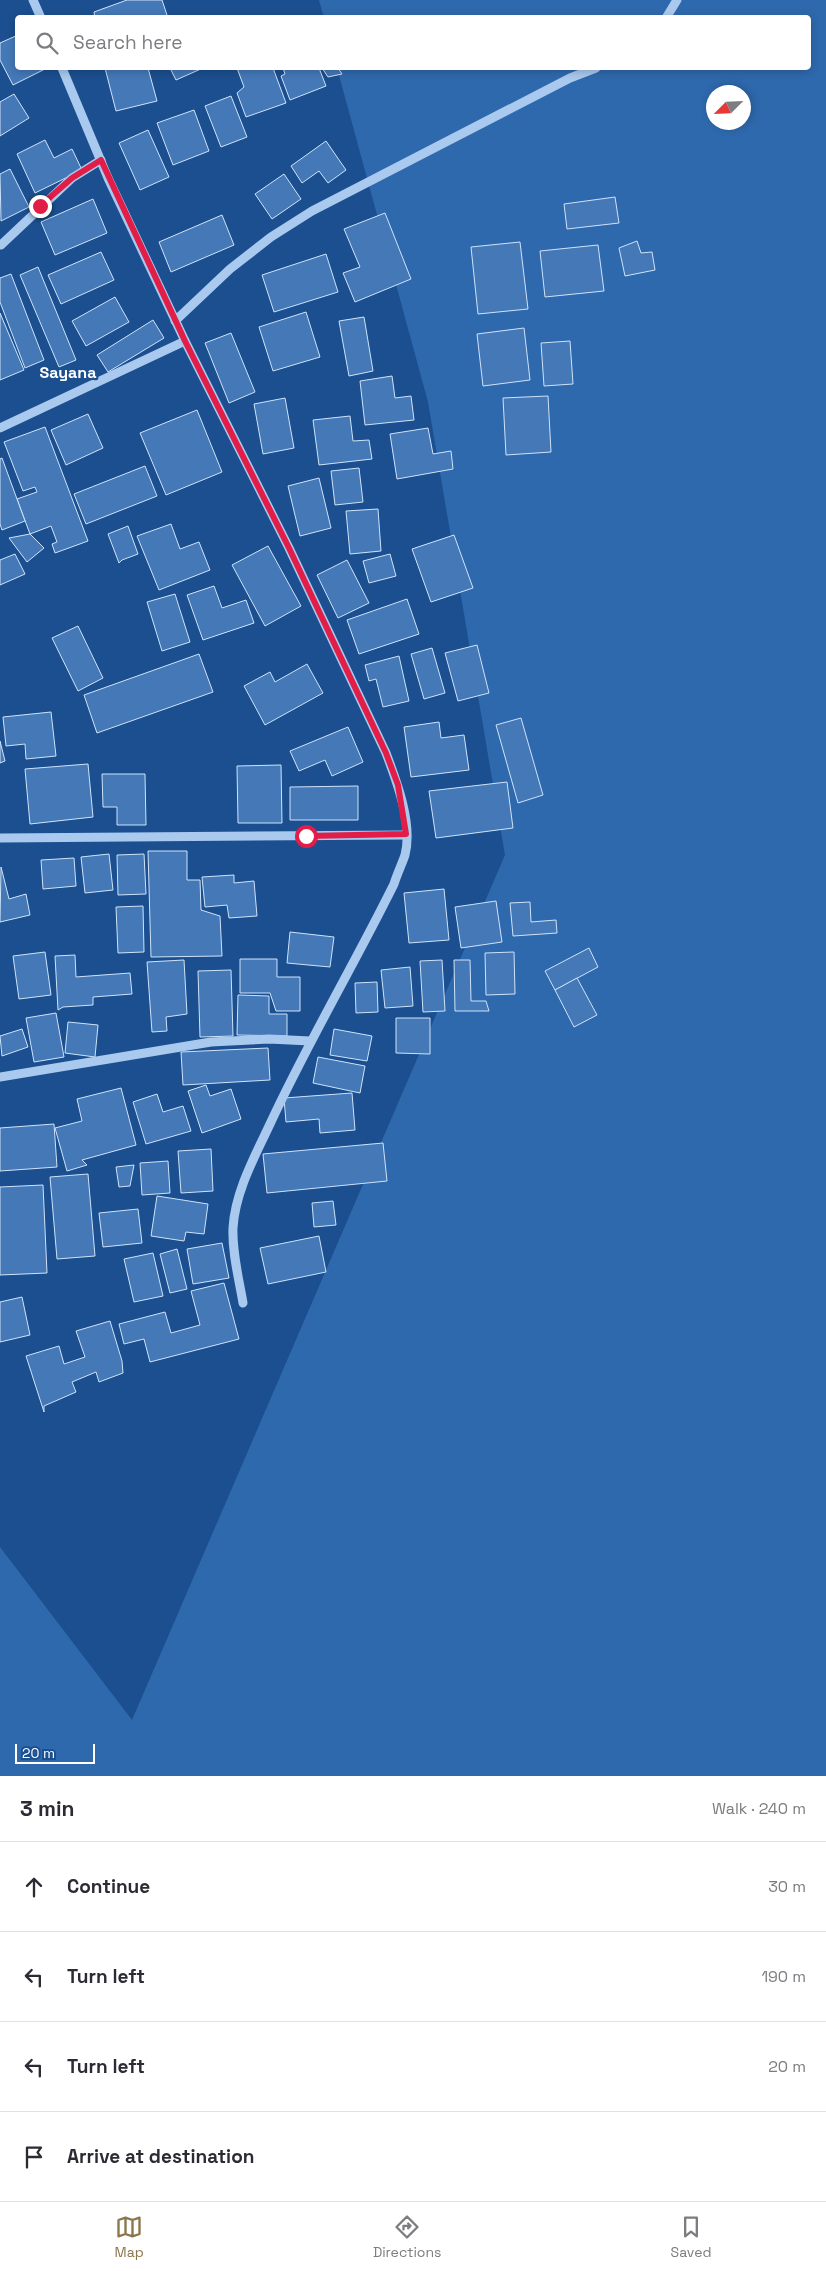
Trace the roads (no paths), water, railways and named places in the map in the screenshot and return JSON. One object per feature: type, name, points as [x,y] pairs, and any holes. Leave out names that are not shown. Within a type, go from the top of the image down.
[{"type":"street","points":[[33,0],[40,15]]},
{"type":"street","points":[[668,15],[677,0]]},
{"type":"street","points":[[63,70],[101,160],[175,321],[289,548],[386,753],[398,785],[406,834],[405,854],[394,884],[310,1041],[256,1155],[241,1192],[233,1226],[234,1246],[243,1303]]},
{"type":"street","points":[[175,321],[230,269],[271,236],[312,211],[570,78],[591,70]]},
{"type":"street","points":[[1,244],[72,178],[101,160]]},
{"type":"street","points":[[0,428],[185,341]]},
{"type":"street","points":[[0,838],[406,834]]},
{"type":"street","points":[[0,1077],[211,1042],[269,1039],[310,1041]]},
{"type":"district","name":"Sayana","points":[[68,372]]}]
